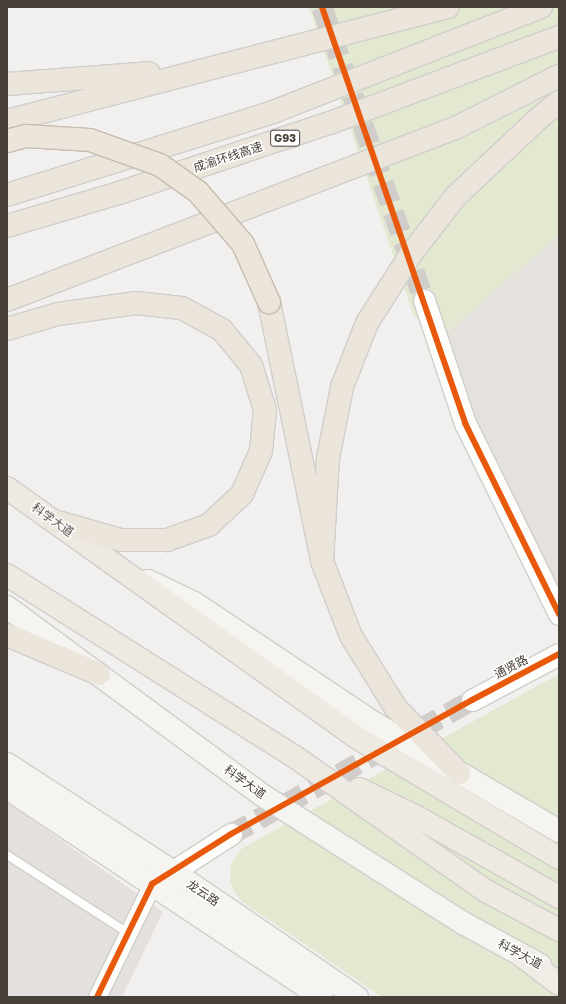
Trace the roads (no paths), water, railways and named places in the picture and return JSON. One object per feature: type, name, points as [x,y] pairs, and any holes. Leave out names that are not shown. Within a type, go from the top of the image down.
[{"type":"highway","points":[[7,121],[447,7]]},
{"type":"highway","name":"G93","points":[[7,196],[273,112],[541,7]]},
{"type":"highway","name":"成渝环线高速","points":[[7,226],[119,193],[330,123],[559,37]]},
{"type":"highway","points":[[7,84],[212,68]]},
{"type":"highway","points":[[7,300],[457,127],[559,76]]},
{"type":"highway","points":[[322,561],[328,458],[342,387],[367,323],[411,254],[456,196],[538,118],[559,102]]},
{"type":"highway","points":[[7,141],[26,136],[90,140],[160,165],[198,192],[243,244],[269,302],[322,561],[351,636],[396,708],[459,773]]},
{"type":"highway","points":[[7,329],[58,314],[136,303],[182,308],[222,330],[251,365],[265,410],[261,451],[242,494],[209,525],[167,540],[121,540],[54,521]]},
{"type":"highway","name":"科学大道","points":[[7,488],[356,737],[559,858]]},
{"type":"highway","points":[[7,575],[298,760],[486,890],[559,930]]},
{"type":"highway","points":[[7,635],[99,674]]},
{"type":"highway","points":[[298,760],[417,817],[559,897]]},
{"type":"main road","name":"科学大道","points":[[118,567],[194,603],[374,723],[559,831]]},
{"type":"main road","name":"科学大道","points":[[7,606],[262,795],[463,923],[559,975]]},
{"type":"main road","name":"龙云路","points":[[7,764],[172,872],[357,997]]},
{"type":"main road","name":"龙云路","points":[[7,788],[322,997]]},
{"type":"main road","points":[[522,956],[559,984]]},
{"type":"street","points":[[424,300],[465,423],[559,614]]},
{"type":"street","name":"通贤路","points":[[472,700],[559,654]]},
{"type":"street","points":[[97,997],[152,884],[232,834]]},
{"type":"lane","points":[[7,856],[128,933]]},
{"type":"tunnel","points":[[322,7],[424,300]]},
{"type":"tunnel","points":[[231,834],[472,700]]}]
